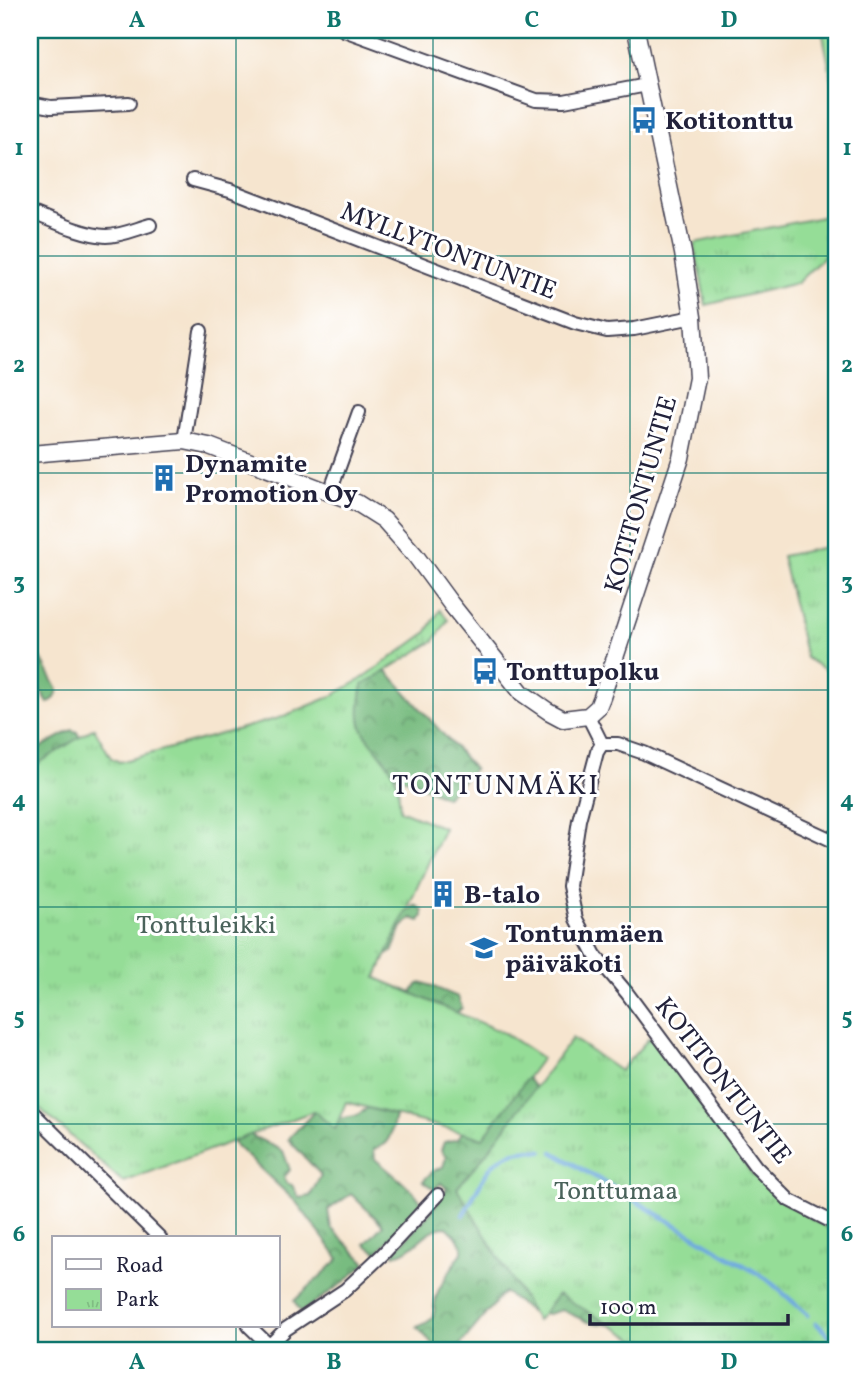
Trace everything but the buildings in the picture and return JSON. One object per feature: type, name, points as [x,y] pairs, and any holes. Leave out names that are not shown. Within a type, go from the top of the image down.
[{"type":"street","points":[[344,30],[536,100],[564,102],[647,85]]},
{"type":"street","name":"KOTITONTUNTIE","points":[[588,716],[598,707],[602,697],[681,458],[697,379],[693,317],[683,253],[636,30]]},
{"type":"street","points":[[30,103],[51,107],[129,103]]},
{"type":"street","name":"MYLLYTONTUNTIE","points":[[193,180],[230,190],[575,323],[607,331],[634,329],[693,317]]},
{"type":"street","points":[[30,212],[105,236],[150,225]]},
{"type":"street","points":[[184,441],[201,331]]},
{"type":"street","points":[[330,492],[359,412]]},
{"type":"street","points":[[30,454],[184,441],[209,446],[357,503],[384,520],[415,555],[450,604],[522,692],[557,718],[576,719],[588,716],[602,744],[618,744],[644,753],[836,842]]},
{"type":"street","name":"KOTITONTUNTIE","points":[[602,744],[597,752],[579,820],[569,886],[576,919],[595,955],[627,993],[756,1167],[789,1200],[836,1224]]},
{"type":"street","points":[[30,1110],[158,1236]]},
{"type":"street","points":[[251,1328],[272,1348],[297,1321],[345,1290],[438,1195]]},
{"type":"green space","points":[[822,30],[836,30],[836,102]]},
{"type":"green space","points":[[836,214],[836,245],[797,283],[706,305],[694,243]]},
{"type":"green space","points":[[836,545],[836,676],[806,658],[782,556]]},
{"type":"green space","name":"Tonttuleikki","points":[[440,610],[448,620],[434,641],[363,685],[360,702],[361,725],[395,776],[400,810],[444,828],[376,978],[504,1033],[542,1058],[483,1138],[346,1102],[335,1129],[314,1111],[123,1182],[30,1100],[30,769],[94,728],[111,758],[120,762],[279,718],[330,697],[360,680],[426,633]]},
{"type":"green space","points":[[30,638],[58,690],[55,698],[48,703],[30,673]]},
{"type":"green space","points":[[387,671],[474,769],[446,797],[394,774],[363,733],[358,709],[363,685]]},
{"type":"green space","points":[[72,730],[77,732],[81,741],[30,775],[30,753]]},
{"type":"green space","points":[[416,905],[423,911],[423,916],[420,921],[412,918],[402,927],[392,952],[386,956],[376,978],[412,993],[418,984],[424,983],[458,997],[462,1008],[454,1015],[346,983],[402,910],[409,910]]},
{"type":"green space","name":"Tonttumaa","points":[[572,1038],[620,1071],[649,1038],[654,1041],[752,1174],[783,1202],[836,1233],[836,1350],[654,1350],[558,1294],[537,1321],[457,1188],[485,1155]]},
{"type":"green space","points":[[523,1072],[536,1089],[512,1119],[552,1283],[654,1350],[611,1325],[588,1322],[562,1310],[548,1314],[532,1313],[504,1292],[456,1350],[438,1350],[417,1327],[433,1317],[439,1289],[462,1253],[462,1246],[447,1227],[432,1231],[402,1253],[394,1255],[447,1189],[441,1183],[435,1189],[423,1181],[433,1171],[443,1167],[446,1157],[441,1150],[444,1142],[458,1139],[464,1128]]},
{"type":"green space","points":[[368,1108],[395,1115],[387,1140],[374,1149],[375,1159],[413,1191],[422,1203],[377,1253],[365,1244],[383,1225],[351,1194],[328,1210],[331,1228],[366,1263],[343,1283],[301,1312],[294,1301],[339,1259],[296,1202],[231,1141],[123,1182],[243,1131],[283,1151],[290,1170],[284,1177],[286,1183],[292,1185],[299,1198],[310,1196],[321,1175],[288,1139],[315,1111],[335,1128],[339,1119],[355,1116]]},
{"type":"waterway","points":[[463,1215],[484,1176],[500,1159],[525,1150],[542,1151]]},
{"type":"waterway","points":[[553,1152],[767,1279],[808,1315]]},
{"type":"waterway","points":[[816,1323],[836,1342]]},
{"type":"place","name":"Kotitonttu","points":[[644,120]]},
{"type":"place","name":"Dynamite Promotion Oy","points":[[164,478]]},
{"type":"place","name":"Tonttupolku","points":[[485,671]]},
{"type":"place","name":"B-talo","points":[[443,894]]},
{"type":"place","name":"Tontunmäen päiväkoti","points":[[484,948]]},
{"type":"district","name":"TONTUNMÄKI","points":[[496,784]]}]
